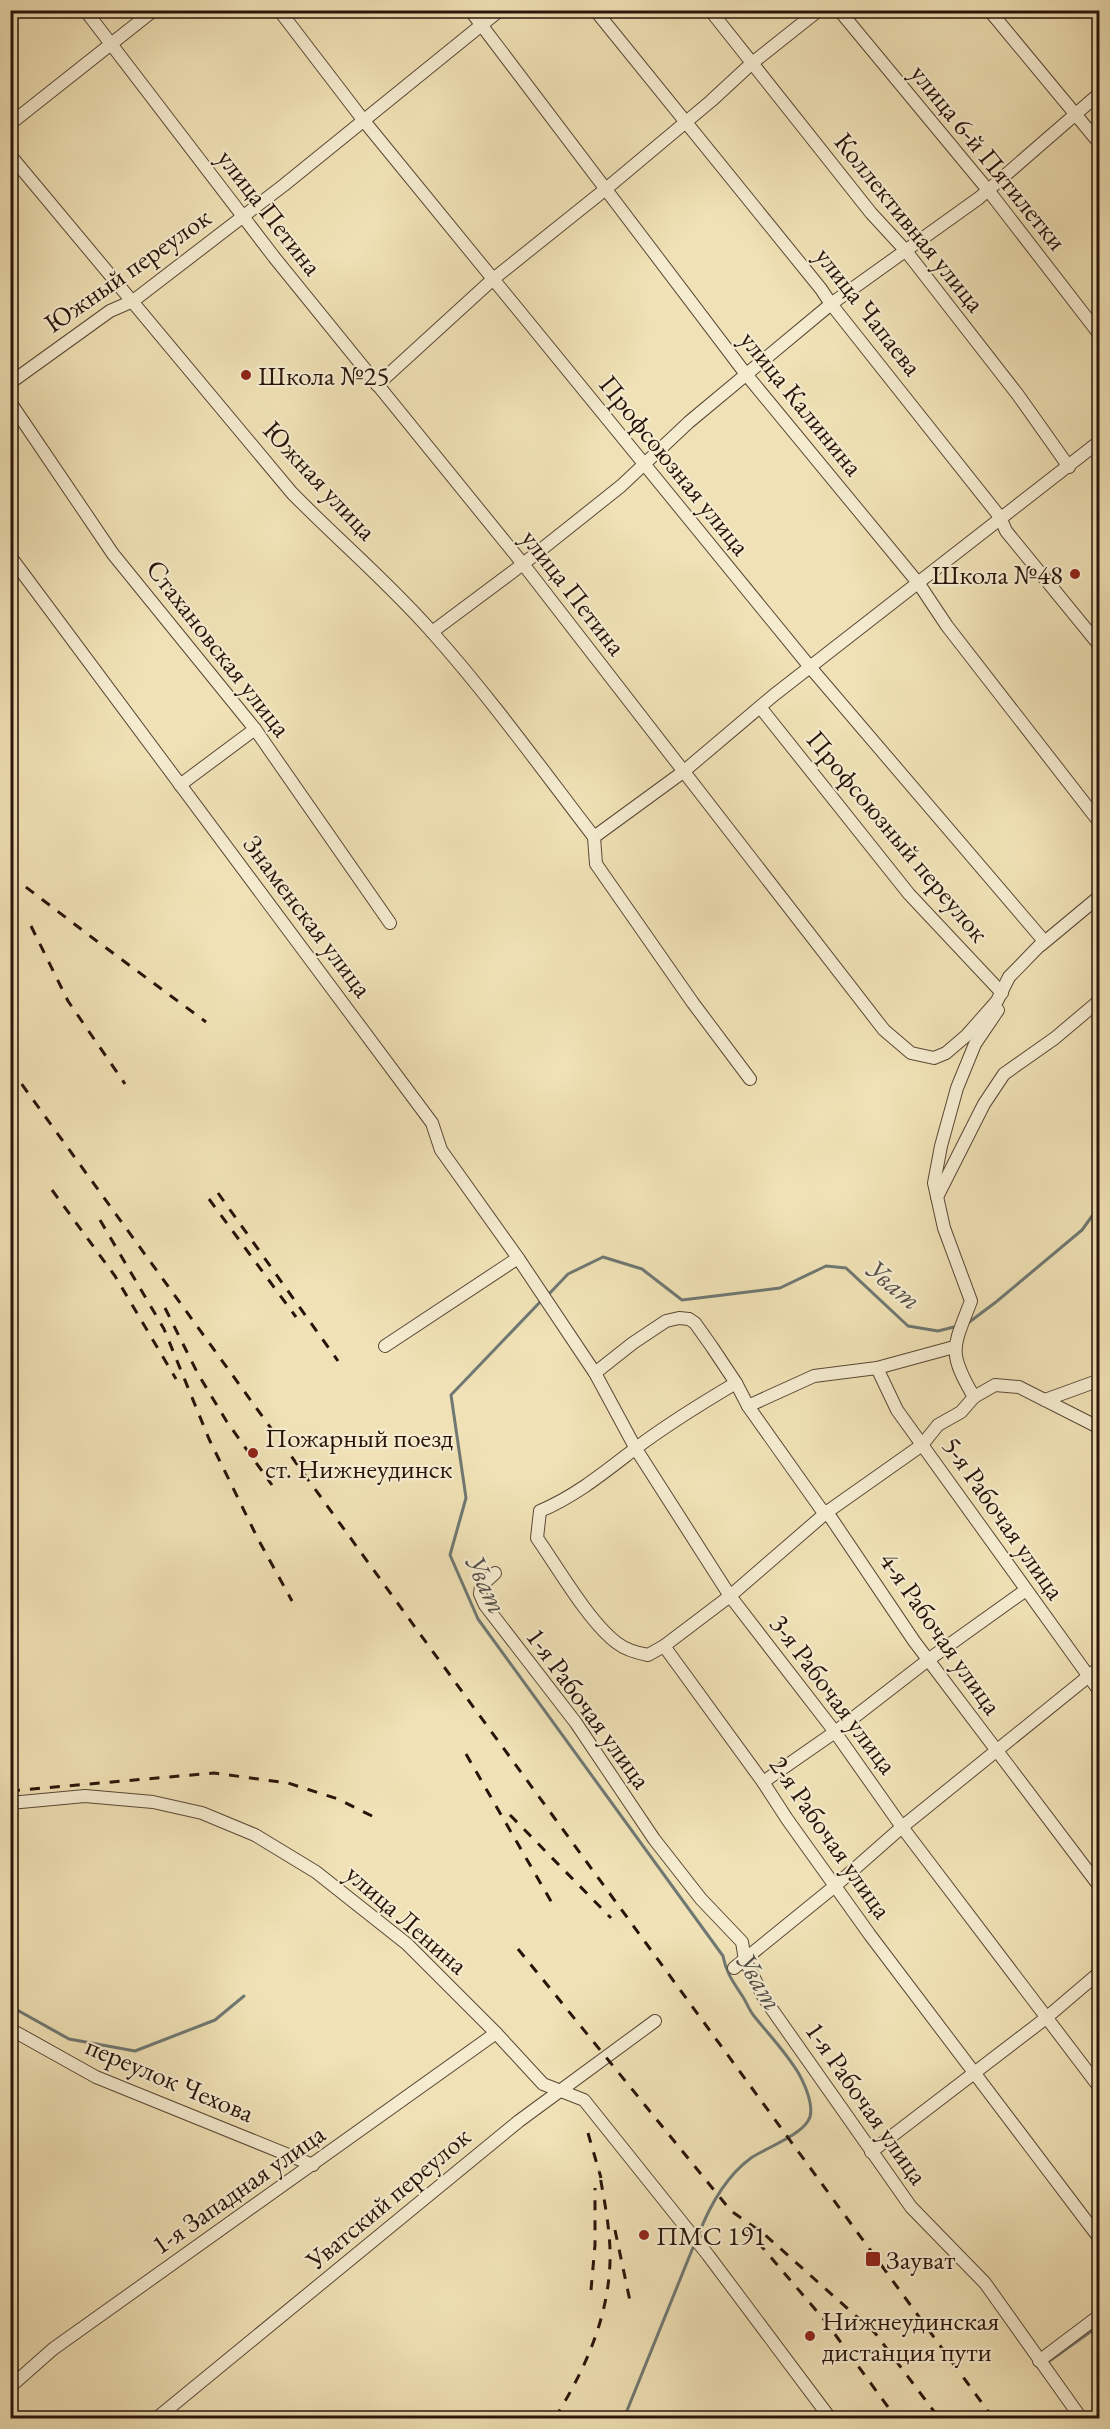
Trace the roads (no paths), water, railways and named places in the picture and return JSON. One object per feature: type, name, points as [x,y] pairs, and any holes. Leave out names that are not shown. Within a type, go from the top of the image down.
[{"type":"street","name":"улица Петина","points":[[85,10],[376,385],[523,564],[884,1030],[912,1053],[934,1058],[946,1053],[967,1035],[1002,993],[1009,977],[1044,941]]},
{"type":"street","points":[[10,124],[154,10]]},
{"type":"street","name":"Профсоюзная улица","points":[[279,10],[364,121],[644,465],[810,667],[1044,941]]},
{"type":"street","name":"улица Калинина","points":[[470,10],[745,373],[919,584],[947,626],[1100,823]]},
{"type":"street","name":"Южный переулок","points":[[10,383],[110,311],[133,301],[364,121],[500,10]]},
{"type":"street","name":"улица Чапаева","points":[[595,10],[821,289],[1000,518],[1006,531],[1100,646]]},
{"type":"street","name":"Коллективная улица","points":[[710,10],[871,213],[906,251],[1018,395],[1069,466]]},
{"type":"street","points":[[376,385],[492,280],[607,188],[751,64],[819,10]]},
{"type":"street","name":"улица 6-й Пятилетки","points":[[839,10],[988,190],[1100,335]]},
{"type":"street","points":[[989,10],[1100,144]]},
{"type":"street","points":[[432,632],[523,564],[644,465],[745,373],[831,304],[988,190],[1100,93]]},
{"type":"street","name":"Южная улица","points":[[10,155],[292,493],[333,536],[377,573],[432,632],[484,693],[594,837]]},
{"type":"street","name":"Стахановская улица","points":[[10,402],[114,554],[255,729],[390,923]]},
{"type":"street","points":[[750,1079],[693,1003],[596,864],[594,837],[683,772],[810,667],[1100,441]]},
{"type":"street","name":"Знаменская улица","points":[[10,556],[432,1123],[441,1150],[518,1258],[553,1314]]},
{"type":"street","name":"Профсоюзный переулок","points":[[760,707],[909,894],[1002,993]]},
{"type":"street","points":[[180,785],[255,729]]},
{"type":"street","points":[[975,1396],[958,1370],[954,1347],[971,1301],[944,1228],[934,1183],[941,1146],[957,1088],[975,1044],[1044,941],[1100,896]]},
{"type":"street","points":[[937,1197],[984,1104],[1004,1074],[1055,1038],[1100,1000]]},
{"type":"street","points":[[385,1346],[518,1258]]},
{"type":"street","name":"3-я Рабочая улица","points":[[553,1314],[595,1373],[636,1449],[729,1596],[835,1732],[902,1827],[1100,2088]]},
{"type":"street","name":"4-я Рабочая улица","points":[[595,1373],[666,1321],[679,1318],[695,1323],[736,1383],[748,1406],[821,1509],[827,1512],[928,1660],[1100,1887]]},
{"type":"street","points":[[748,1406],[814,1376],[877,1368],[954,1347]]},
{"type":"street","name":"5-я Рабочая улица","points":[[877,1368],[897,1410],[1100,1692]]},
{"type":"street","points":[[1045,1400],[1100,1380]]},
{"type":"street","points":[[736,1383],[690,1410],[609,1471],[557,1504],[540,1510],[537,1538],[601,1628],[629,1651],[648,1655],[664,1646],[729,1596],[827,1512],[922,1445],[938,1425],[960,1412],[975,1396],[995,1384],[1019,1387],[1100,1428]]},
{"type":"street","name":"1-я Рабочая улица","points":[[495,1573],[481,1586],[480,1594],[484,1605],[576,1723],[654,1839],[701,1899],[742,1942],[745,1960],[764,1998],[911,2207],[985,2283],[1081,2418]]},
{"type":"street","points":[[763,1782],[835,1732],[928,1660],[1026,1590]]},
{"type":"street","name":"2-я Рабочая улица","points":[[664,1646],[835,1886],[973,2073],[1100,2239]]},
{"type":"street","points":[[734,1968],[835,1886],[902,1827],[1100,1668]]},
{"type":"street","name":"улица Ленина","points":[[10,1803],[85,1796],[153,1802],[202,1813],[255,1835],[316,1872],[407,1944],[496,2033],[543,2084],[584,2100],[708,2255],[830,2418]]},
{"type":"street","points":[[871,2152],[1047,2018],[1100,1972]]},
{"type":"street","name":"Уватский переулок","points":[[157,2418],[559,2090],[655,2021]]},
{"type":"street","name":"переулок Чехова","points":[[10,2029],[96,2076],[313,2165]]},
{"type":"street","name":"1-я Западная улица","points":[[10,2387],[53,2349],[496,2033]]},
{"type":"street","points":[[1039,2361],[1100,2316]]},
{"type":"waterway","name":"Уват","points":[[968,1323],[1082,1230],[1100,1205]]},
{"type":"waterway","name":"Уват","points":[[548,1295],[568,1274],[603,1257],[642,1269],[682,1300],[780,1288],[826,1266],[846,1268],[908,1326],[938,1331],[958,1326]]},
{"type":"waterway","name":"Уват","points":[[541,1301],[451,1395],[466,1498],[450,1555],[478,1619],[723,1956],[728,1973],[752,2014],[799,2074],[810,2104],[810,2116],[804,2126],[790,2137],[751,2158],[733,2174],[707,2214],[698,2236]]},
{"type":"waterway","points":[[10,2006],[69,2039],[135,2051],[215,2020],[244,1996]]},
{"type":"waterway","name":"Уват","points":[[624,2418],[694,2245]]},
{"type":"waterway","points":[[1048,2362],[1100,2325]]},
{"type":"railway","points":[[10,875],[206,1022]]},
{"type":"railway","points":[[31,926],[68,1001],[125,1084]]},
{"type":"railway","points":[[10,1068],[993,2418]]},
{"type":"railway","points":[[52,1190],[115,1276],[176,1379]]},
{"type":"railway","points":[[218,1193],[338,1361]]},
{"type":"railway","points":[[209,1199],[296,1317]]},
{"type":"railway","points":[[100,1220],[164,1329],[209,1439],[258,1539],[292,1601]]},
{"type":"railway","points":[[165,1308],[198,1374],[227,1422],[272,1485]]},
{"type":"railway","points":[[466,1754],[552,1903]]},
{"type":"railway","points":[[10,1791],[214,1773],[288,1783],[338,1799],[380,1820]]},
{"type":"railway","points":[[510,1815],[611,1918]]},
{"type":"railway","points":[[518,1949],[731,2211],[764,2234],[875,2333],[939,2418]]},
{"type":"railway","points":[[588,2133],[601,2178]]},
{"type":"railway","points":[[555,2418],[585,2363],[605,2304],[610,2250],[599,2170]]},
{"type":"railway","points":[[591,2290],[595,2245],[595,2188]]},
{"type":"railway","points":[[745,2227],[826,2322],[896,2418]]},
{"type":"railway","points":[[615,2230],[630,2301]]},
{"type":"place","name":"Школа №25","points":[[246,375]]},
{"type":"place","name":"Школа №48","points":[[1075,574]]},
{"type":"place","name":"Пожарный поезд ст. Нижнеудинск","points":[[253,1453]]},
{"type":"place","name":"ПМС 191","points":[[644,2235]]},
{"type":"place","name":"Зауват","points":[[873,2259]]},
{"type":"place","name":"Нижнеудинская дистанция пути","points":[[810,2336]]}]
